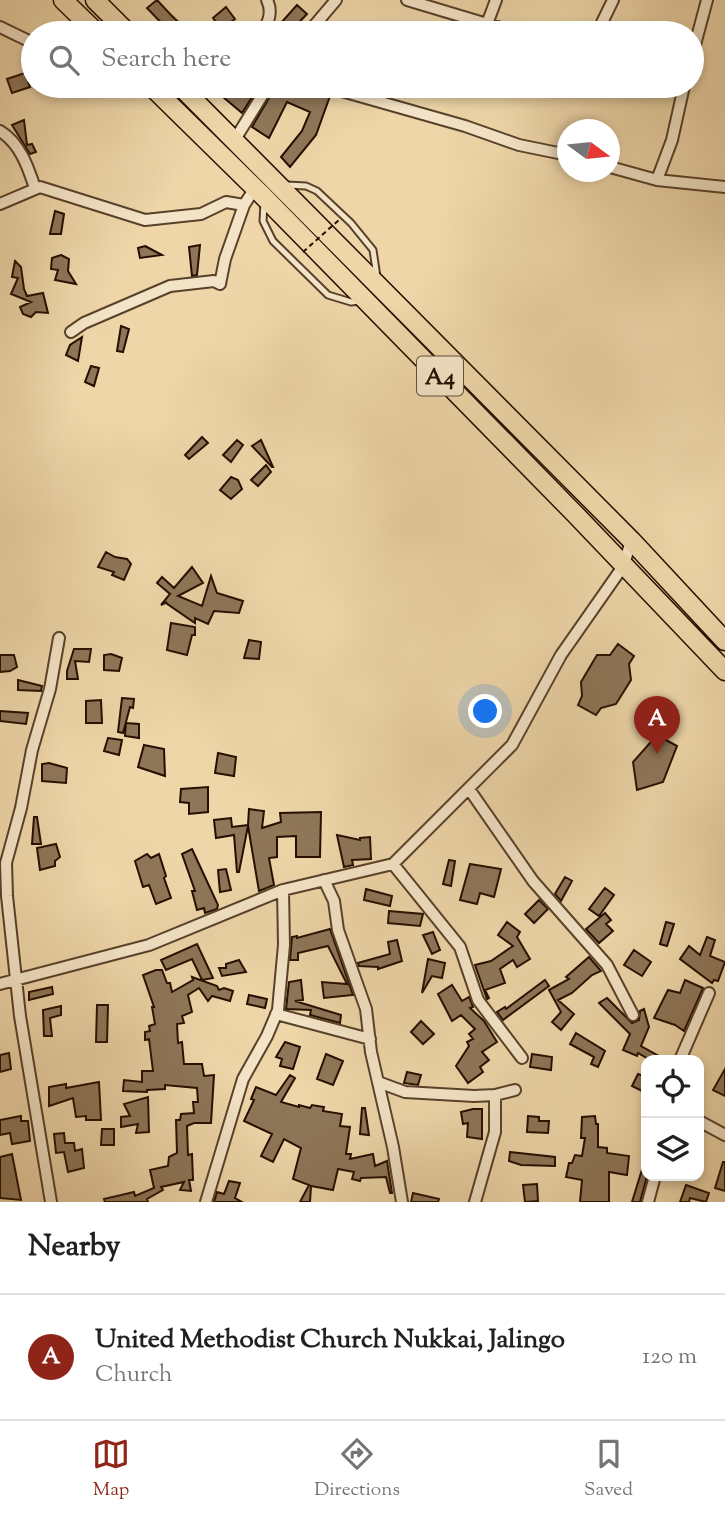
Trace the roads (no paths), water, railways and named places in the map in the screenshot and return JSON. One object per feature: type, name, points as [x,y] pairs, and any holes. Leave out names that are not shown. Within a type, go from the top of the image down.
[{"type":"highway","points":[[63,0],[85,21]]},
{"type":"highway","points":[[95,0],[116,21]]},
{"type":"highway","name":"A4","points":[[164,98],[265,190],[378,284],[631,540],[725,641]]},
{"type":"highway","name":"A4","points":[[197,98],[234,141],[265,190],[366,301],[725,671]]},
{"type":"street","points":[[267,0],[270,7],[269,21]]},
{"type":"street","points":[[318,21],[336,0]]},
{"type":"street","points":[[407,0],[477,21]]},
{"type":"street","points":[[488,21],[496,0]]},
{"type":"street","points":[[603,21],[613,0]]},
{"type":"street","points":[[701,21],[707,0]]},
{"type":"street","points":[[0,27],[21,37]]},
{"type":"street","points":[[234,141],[261,98]]},
{"type":"street","points":[[366,98],[465,126],[519,145],[557,153]]},
{"type":"street","points":[[657,180],[672,140],[681,98]]},
{"type":"street","points":[[0,131],[12,139],[28,167],[35,188]]},
{"type":"street","points":[[620,170],[657,180],[725,187]]},
{"type":"street","points":[[0,204],[40,187],[145,220],[201,214],[226,202],[244,205]]},
{"type":"street","points":[[71,332],[84,323],[170,286],[214,281],[220,284],[225,259],[244,205],[265,190]]},
{"type":"street","points":[[0,984],[149,945],[283,890],[393,864],[512,744],[561,655],[624,565],[631,540]]},
{"type":"street","points":[[51,1202],[22,1030],[6,863],[21,808],[32,750],[50,689],[59,638]]},
{"type":"street","points":[[469,789],[533,881],[607,965],[633,1015]]},
{"type":"street","points":[[393,864],[460,947],[478,1000],[522,1058]]},
{"type":"street","points":[[324,880],[334,901],[338,930],[366,1009],[402,1202]]},
{"type":"street","points":[[206,1202],[243,1079],[276,1014],[284,945],[283,890]]},
{"type":"street","points":[[682,1055],[709,993]]},
{"type":"street","points":[[276,1014],[370,1040]]},
{"type":"street","points":[[379,1082],[405,1092],[474,1096],[515,1090]]},
{"type":"street","points":[[475,1202],[495,1132],[495,1095]]},
{"type":"street","points":[[704,1124],[725,1135]]},
{"type":"street","points":[[648,1202],[654,1181]]},
{"type":"lane","points":[[265,190],[263,221],[273,241],[328,295],[351,302],[366,301]]},
{"type":"place","name":"United Methodist Church Nukkai, Jalingo","points":[[657,754]]}]
